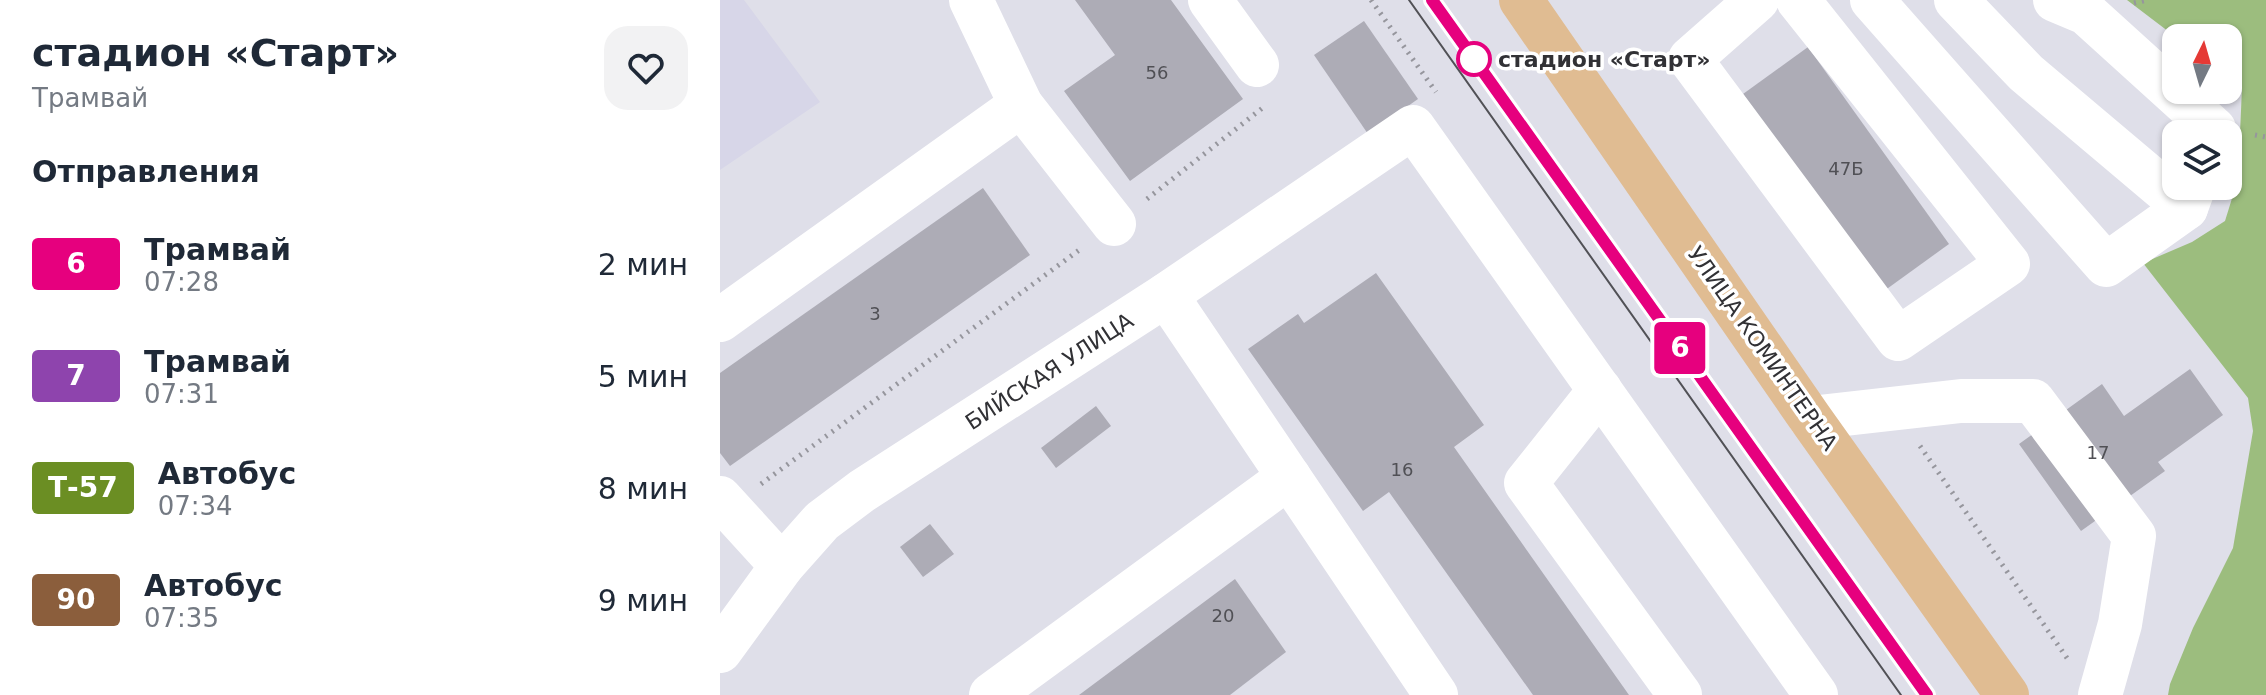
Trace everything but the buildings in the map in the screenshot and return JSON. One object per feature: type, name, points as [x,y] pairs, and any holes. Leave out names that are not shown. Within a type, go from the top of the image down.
[{"type":"main road","name":"УЛИЦА КОМИНТЕРНА","points":[[1521,0],[1810,418],[2007,695]]},
{"type":"street","points":[[971,0],[1021,105],[1114,224]]},
{"type":"street","points":[[1210,0],[1263,84]]},
{"type":"street","points":[[1757,0],[1690,59],[1898,339],[2008,264],[1798,0]]},
{"type":"street","points":[[1939,0],[1884,14],[2106,265],[2186,200]]},
{"type":"street","points":[[1956,0],[2026,73],[2162,176]]},
{"type":"street","points":[[2055,0],[2086,13],[2204,120]]},
{"type":"street","points":[[720,320],[1021,105]]},
{"type":"street","points":[[1413,127],[1816,695]]},
{"type":"street","name":"БИЙСКАЯ УЛИЦА","points":[[720,651],[782,566],[822,521],[862,491],[1166,295],[1413,127]]},
{"type":"street","points":[[1166,295],[1436,695]]},
{"type":"street","points":[[1600,390],[1526,483],[1680,695]]},
{"type":"street","points":[[1810,418],[1961,401],[2033,401],[2134,536],[2120,624],[2087,682]]},
{"type":"street","points":[[991,695],[1289,477]]},
{"type":"street","points":[[724,504],[782,566]]},
{"type":"path","points":[[1371,0],[1444,104],[1413,127]]},
{"type":"path","points":[[724,504],[1114,224],[1263,84]]},
{"type":"path","points":[[1894,408],[2087,682]]},
{"type":"shaded area","points":[[720,0],[744,0],[820,102],[720,170]]},
{"type":"green space","points":[[2127,0],[2266,0],[2266,695],[2168,695],[2193,628],[2233,548],[2253,431],[2248,398],[2143,263],[2192,242],[2225,221],[2232,200],[2242,200],[2242,24],[2162,24],[2162,27]]},
{"type":"tram line","points":[[1409,0],[1901,695]]},
{"type":"tram line","points":[[1432,0],[1927,695]]},
{"type":"tram line","name":"6","points":[[1432,0],[1927,695]]},
{"type":"place","name":"стадион «Старт»","points":[[1474,59]]}]
